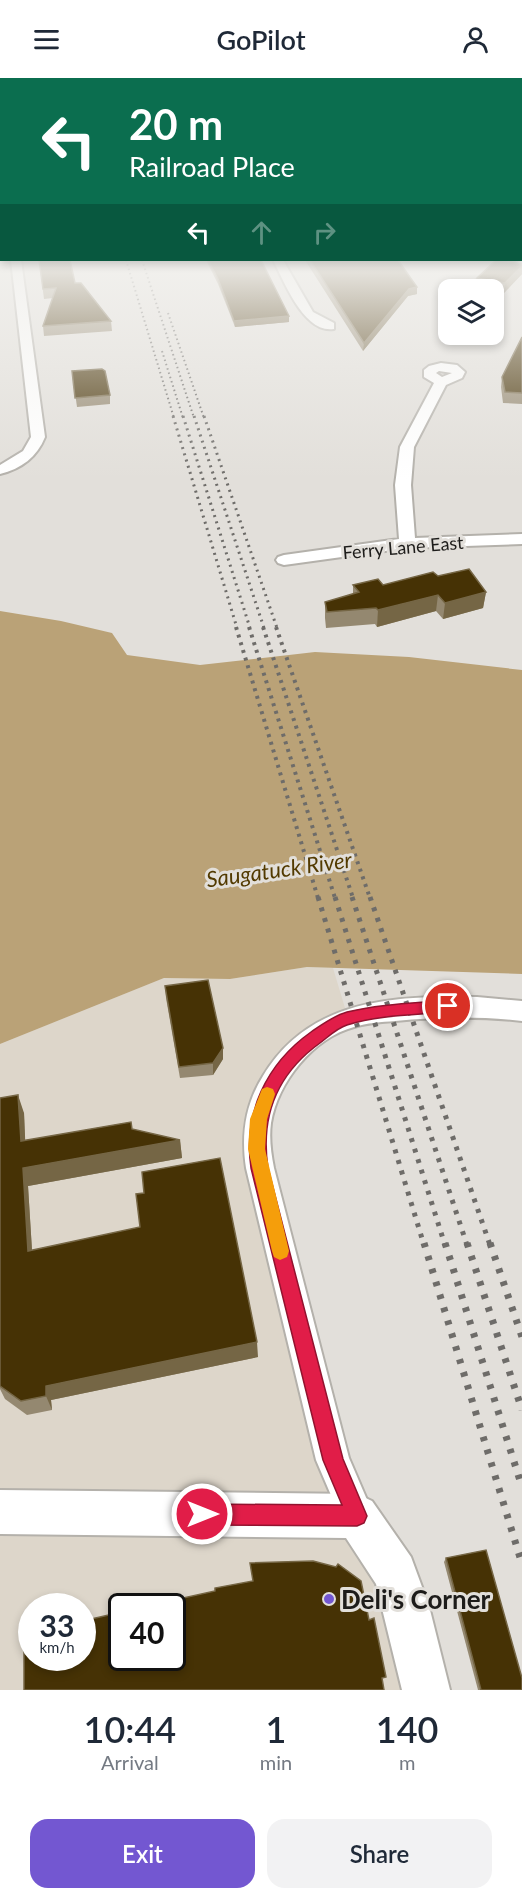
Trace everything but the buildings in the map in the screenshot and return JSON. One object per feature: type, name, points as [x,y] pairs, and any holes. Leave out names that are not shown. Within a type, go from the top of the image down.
[{"type":"street","points":[[0,471],[18,464],[34,450],[38,437],[25,329]]},
{"type":"street","points":[[407,543],[403,485],[407,447],[441,382]]},
{"type":"street","name":"Ferry Lane East","points":[[284,560],[407,543],[522,539]]},
{"type":"street","points":[[426,1690],[406,1606],[395,1573],[357,1516],[333,1460],[260,1168],[257,1149],[259,1119],[270,1088],[278,1075],[299,1049],[335,1023],[348,1018],[383,1012],[448,1006],[483,1006],[522,1011]]},
{"type":"street","points":[[0,1512],[357,1516]]},
{"type":"shaded area","points":[[0,611],[61,621],[112,633],[127,655],[200,665],[315,652],[409,657],[522,670],[522,974],[307,967],[230,979],[164,978],[0,1044]]},
{"type":"shaded area","points":[[307,967],[333,968],[348,1018],[312,1038],[259,1119],[325,1428],[426,1690],[0,1690],[0,1044],[164,978],[230,979]]},
{"type":"railway","points":[[147,329],[174,418]]},
{"type":"railway","points":[[165,329],[194,418]]},
{"type":"railway","points":[[174,329],[204,418]]},
{"type":"railway","points":[[162,351],[183,418]]},
{"type":"railway","points":[[173,416],[237,628]]},
{"type":"railway","points":[[183,416],[250,628]]},
{"type":"railway","points":[[194,416],[264,628]]},
{"type":"railway","points":[[204,416],[277,628]]},
{"type":"railway","points":[[236,627],[318,898]]},
{"type":"railway","points":[[249,627],[335,898]]},
{"type":"railway","points":[[263,627],[353,898]]},
{"type":"railway","points":[[276,627],[370,898]]},
{"type":"railway","points":[[318,897],[424,1245]]},
{"type":"railway","points":[[335,897],[445,1245]]},
{"type":"railway","points":[[352,897],[467,1245]]},
{"type":"railway","points":[[370,897],[490,1245]]},
{"type":"railway","points":[[424,1243],[522,1564]]},
{"type":"railway","points":[[445,1243],[522,1487]]},
{"type":"railway","points":[[467,1243],[522,1410]]},
{"type":"railway","points":[[490,1243],[522,1337]]},
{"type":"slow traffic","points":[[267,1094],[259,1119],[257,1149],[280,1251]]},
{"type":"place","name":"Deli's Corner","points":[[329,1599]]},
{"type":"route","points":[[202,1514],[357,1516],[341,1483],[324,1428],[260,1168],[257,1149],[259,1119],[263,1103],[278,1075],[299,1049],[335,1023],[348,1018],[383,1012],[448,1006]]},
{"type":"water label","name":"Saugatuck River","points":[[279,869]]}]
